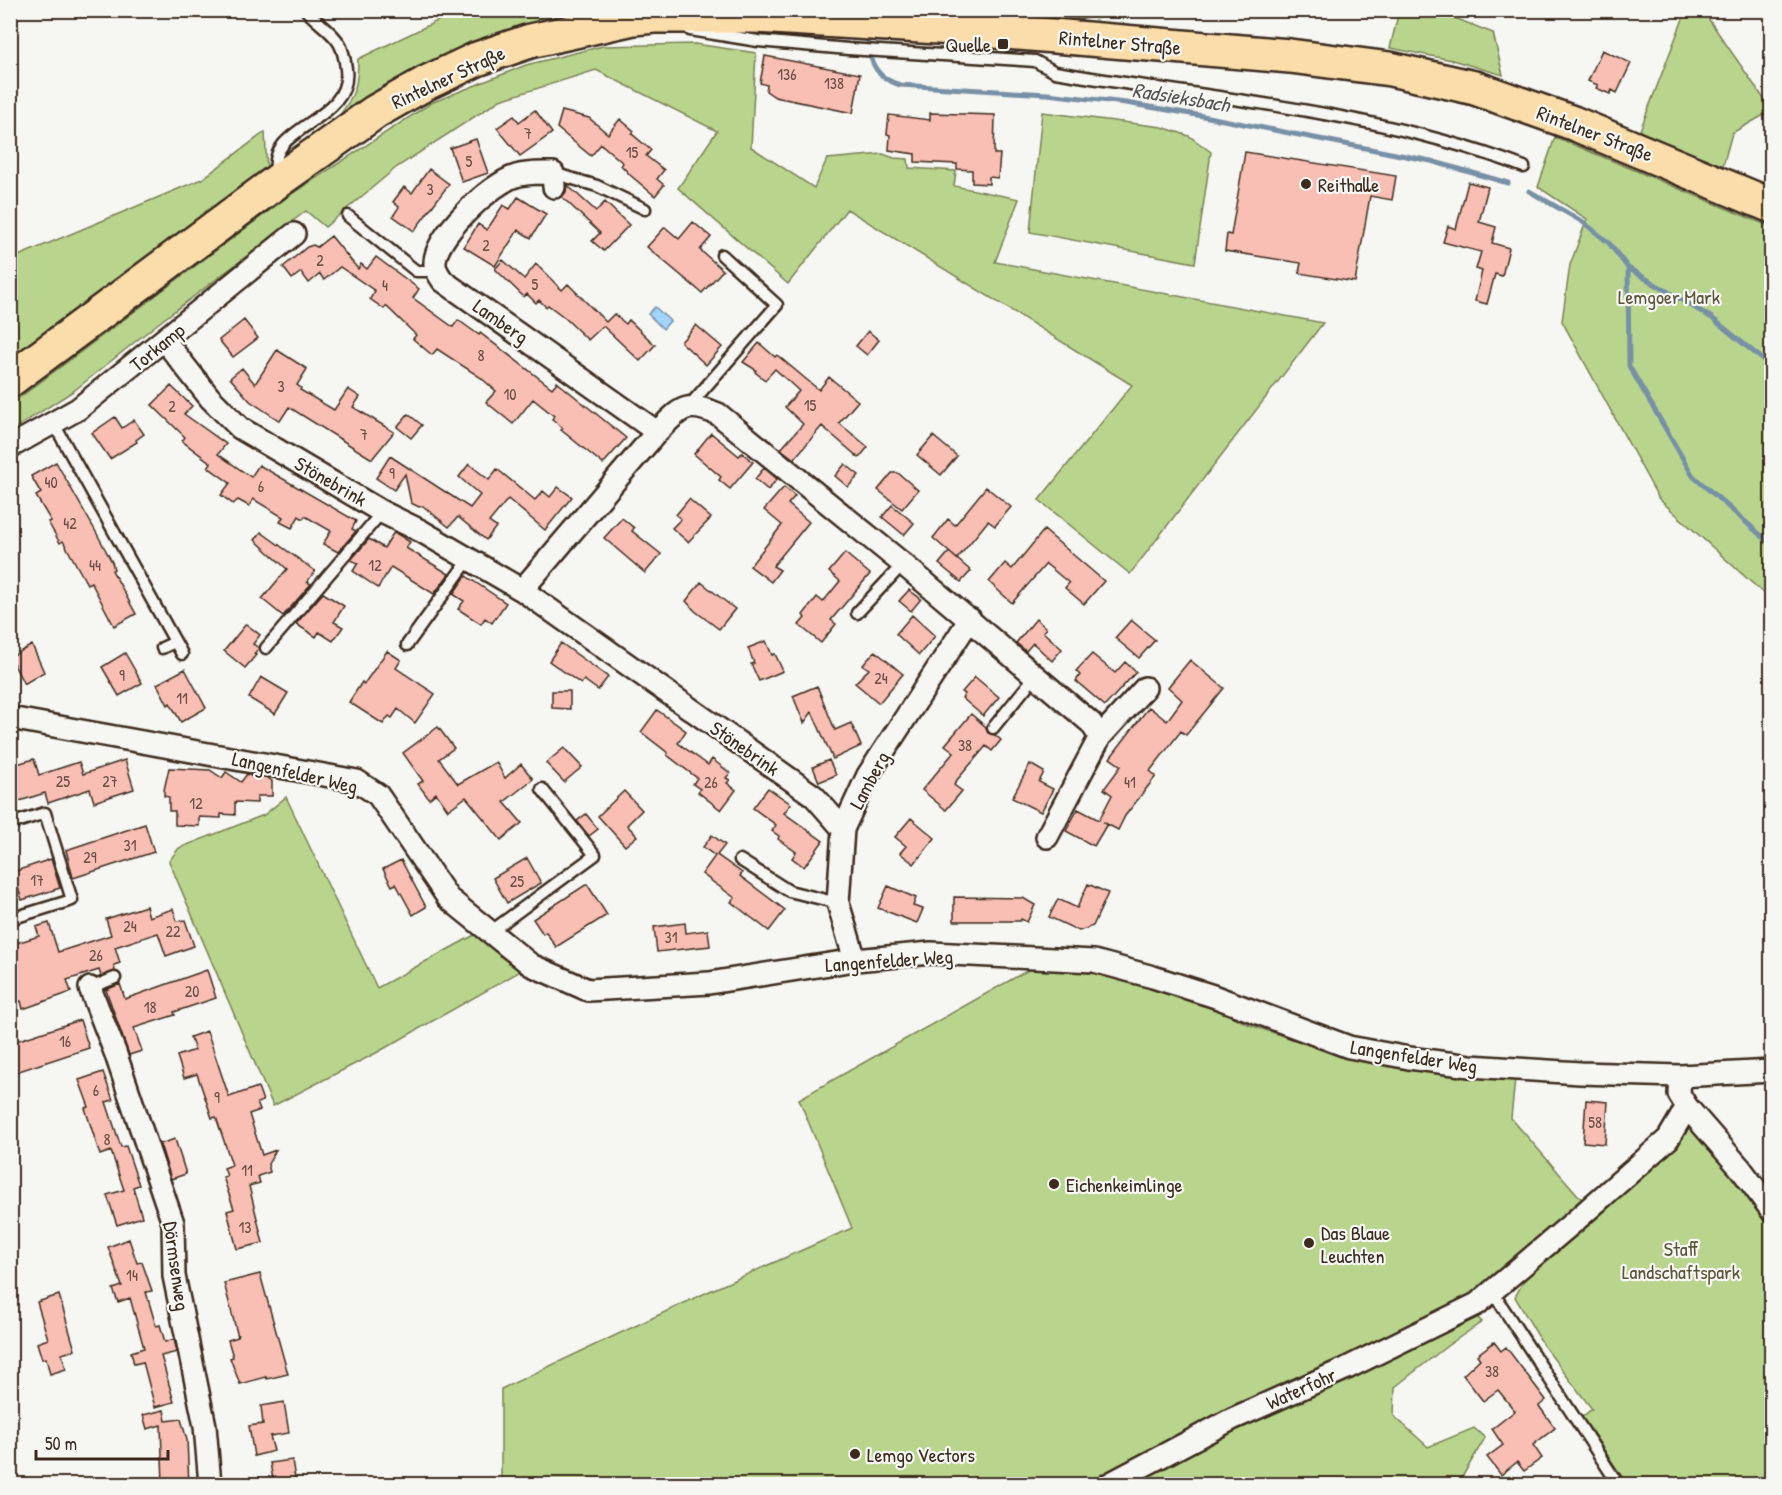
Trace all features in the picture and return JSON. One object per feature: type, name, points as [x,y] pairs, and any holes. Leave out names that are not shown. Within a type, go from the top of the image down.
[{"type":"main road","name":"Rintelner Straße","points":[[10,380],[279,180],[375,112],[426,83],[477,59],[530,41],[634,18],[654,16],[754,16],[1036,48],[1290,56],[1390,69],[1475,88],[1601,134],[1772,206]]},
{"type":"street","points":[[436,271],[434,264],[437,249],[467,210],[488,192],[516,176],[536,172],[554,180]]},
{"type":"street","name":"Torkamp","points":[[10,447],[78,409],[165,341],[294,234]]},
{"type":"street","name":"Lamberg","points":[[436,271],[443,281],[657,432]]},
{"type":"street","name":"Stönebrink","points":[[165,341],[210,398],[240,428],[382,512],[421,531],[522,590],[814,796],[843,829]]},
{"type":"street","points":[[522,590],[657,432],[680,410],[688,406],[700,407],[717,414],[970,619],[1091,723],[1100,736]]},
{"type":"street","name":"Lamberg","points":[[855,960],[838,903],[843,829],[868,775],[970,619]]},
{"type":"street","points":[[1047,837],[1100,736],[1145,688]]},
{"type":"street","name":"Langenfelder Weg","points":[[10,718],[357,781],[378,795],[448,898],[531,965],[588,990],[708,983],[855,960],[931,953],[1094,962],[1213,996],[1349,1047],[1409,1058],[1470,1066],[1580,1073],[1680,1076],[1772,1071]]},
{"type":"street","name":"Dörmsenweg","points":[[90,987],[115,1052],[173,1223],[174,1276],[206,1426],[210,1485]]},
{"type":"street","points":[[1680,1076],[1679,1094],[1687,1107],[1741,1169],[1772,1211]]},
{"type":"street","name":"Waterfohr","points":[[1109,1485],[1232,1419],[1347,1368],[1477,1304],[1584,1214],[1668,1139],[1687,1107]]},
{"type":"lane","points":[[279,180],[274,165],[278,151],[289,138],[329,110],[342,96],[347,76],[340,44],[306,10]]},
{"type":"lane","points":[[654,16],[680,28],[716,35],[863,50],[1036,48],[1055,72],[1376,124],[1488,153],[1524,167]]},
{"type":"lane","points":[[554,180],[597,186],[645,209]]},
{"type":"lane","points":[[348,216],[416,271],[436,271]]},
{"type":"lane","points":[[688,406],[777,305],[722,255]]},
{"type":"lane","points":[[54,424],[182,654]]},
{"type":"lane","points":[[266,648],[382,512]]},
{"type":"lane","points":[[407,645],[469,559]]},
{"type":"lane","points":[[857,613],[903,564]]},
{"type":"lane","points":[[162,648],[175,642]]},
{"type":"lane","points":[[993,728],[1036,675]]},
{"type":"lane","points":[[490,932],[596,855],[542,789]]},
{"type":"lane","points":[[10,824],[45,813],[72,900],[10,919]]},
{"type":"lane","points":[[740,860],[789,891],[838,903]]},
{"type":"lane","points":[[90,987],[115,978]]},
{"type":"lane","points":[[1492,1290],[1618,1485]]},
{"type":"green space","points":[[458,11],[605,11],[341,121],[339,116],[349,102],[354,89],[358,59]]},
{"type":"green space","points":[[1028,11],[1102,11],[1077,21],[1034,16]]},
{"type":"green space","points":[[1399,11],[1437,11],[1493,33],[1503,75],[1452,60],[1390,48]]},
{"type":"green space","points":[[1686,11],[1703,11],[1771,109],[1732,133],[1721,173],[1639,133]]},
{"type":"green space","points":[[695,44],[756,53],[751,147],[814,188],[827,159],[883,154],[908,159],[909,168],[956,171],[954,186],[1019,199],[995,262],[1323,323],[1130,574],[1039,500],[1132,385],[847,209],[788,284],[678,188],[717,131],[596,70],[500,100],[397,167],[325,227],[306,211],[75,390],[11,431],[11,404],[290,195],[431,103],[526,65],[603,46]]},
{"type":"green space","points":[[1042,112],[1162,127],[1189,136],[1211,152],[1195,263],[1030,232]]},
{"type":"green space","points":[[265,132],[267,172],[11,359],[11,259],[202,179]]},
{"type":"green space","name":"Lemgoer Mark","points":[[1555,137],[1771,227],[1771,600],[1659,499],[1562,321],[1570,265],[1587,219],[1538,187]]},
{"type":"green space","points":[[286,797],[377,988],[480,932],[526,968],[378,1052],[273,1106],[169,861],[179,848],[264,815]]},
{"type":"green space","points":[[1030,969],[1094,973],[1184,994],[1250,1025],[1355,1060],[1453,1075],[1515,1079],[1511,1118],[1584,1202],[1466,1304],[1100,1484],[501,1484],[501,1389],[714,1289],[852,1228],[799,1099]]},
{"type":"green space","name":"Staff Landschaftspark","points":[[1691,1124],[1771,1223],[1771,1484],[1627,1484],[1582,1417],[1592,1409],[1544,1346],[1515,1297],[1529,1271],[1682,1136]]},
{"type":"green space","points":[[1473,1313],[1482,1322],[1395,1387],[1394,1416],[1428,1447],[1474,1428],[1485,1438],[1458,1484],[1118,1484]]},
{"type":"water","points":[[655,307],[670,321],[663,329],[648,314]]},
{"type":"building","points":[[1602,50],[1631,63],[1617,93],[1612,90],[1610,94],[1596,88],[1598,85],[1588,81]]},
{"type":"building","points":[[765,56],[860,74],[853,113],[775,97],[766,91],[767,85],[760,83]]},
{"type":"building","points":[[535,110],[552,133],[520,156],[497,128],[514,116],[519,122]]},
{"type":"building","points":[[562,111],[589,118],[608,134],[620,119],[634,131],[632,134],[651,150],[646,156],[664,170],[657,179],[664,185],[655,196],[630,175],[621,165],[623,163],[601,144],[591,156],[557,128]]},
{"type":"building","points":[[930,113],[995,115],[994,154],[1000,154],[998,178],[989,177],[989,184],[972,183],[972,170],[957,169],[957,164],[915,162],[915,154],[889,150],[890,135],[887,134],[889,115],[930,120]]},
{"type":"building","points":[[476,139],[488,173],[462,182],[450,148]]},
{"type":"building","points":[[1245,152],[1396,176],[1392,200],[1370,196],[1355,282],[1299,273],[1301,263],[1225,251],[1227,234],[1231,235]]},
{"type":"building","points":[[429,169],[449,184],[414,231],[393,216],[399,207],[393,202],[404,187],[412,193]]},
{"type":"building","points":[[1468,182],[1488,187],[1479,222],[1496,227],[1492,243],[1509,248],[1502,276],[1495,274],[1487,304],[1475,301],[1482,271],[1476,269],[1481,252],[1443,242],[1448,226],[1456,229]]},
{"type":"building","points":[[567,185],[596,211],[605,202],[629,225],[604,251],[592,241],[600,233],[562,197]]},
{"type":"building","points":[[518,197],[546,214],[531,238],[518,230],[495,266],[464,247],[478,224],[487,230],[503,205],[510,209]]},
{"type":"building","points":[[693,222],[711,237],[700,250],[723,270],[702,293],[647,247],[665,227],[679,239]]},
{"type":"building","points":[[331,236],[358,269],[361,264],[367,269],[376,257],[419,289],[413,298],[453,327],[458,320],[479,335],[480,333],[552,388],[557,382],[626,438],[603,464],[561,430],[563,428],[552,419],[554,416],[533,399],[513,424],[486,402],[496,391],[480,377],[437,349],[432,355],[413,339],[416,335],[386,306],[384,309],[370,299],[375,291],[340,267],[324,280],[320,274],[309,283],[301,272],[292,279],[283,267],[307,247],[313,245],[317,247]]},
{"type":"building","points":[[503,260],[524,279],[536,264],[562,290],[568,284],[606,322],[614,314],[626,324],[629,320],[655,345],[640,361],[603,326],[588,340],[548,305],[546,307],[539,300],[536,303],[527,294],[524,297],[495,269]]},
{"type":"building","points":[[244,320],[258,338],[233,357],[219,340]]},
{"type":"building","points":[[696,325],[722,347],[706,365],[681,342]]},
{"type":"building","points":[[868,331],[879,340],[867,355],[856,346]]},
{"type":"building","points":[[759,343],[819,390],[829,377],[858,401],[839,423],[868,447],[859,458],[822,426],[794,459],[781,449],[803,424],[785,407],[799,391],[775,369],[765,380],[755,372],[756,370],[743,362]]},
{"type":"building","points":[[277,350],[307,369],[297,385],[301,388],[300,390],[334,410],[348,389],[360,397],[353,407],[394,432],[372,459],[289,407],[280,421],[250,401],[230,378],[242,368],[255,384]]},
{"type":"building","points":[[171,386],[192,406],[184,414],[226,444],[218,454],[251,477],[259,465],[356,521],[352,529],[356,531],[338,552],[323,544],[331,531],[305,516],[303,519],[299,516],[292,528],[280,522],[283,517],[253,499],[249,506],[238,500],[233,504],[221,495],[230,483],[208,467],[211,463],[182,441],[185,437],[152,405]]},
{"type":"building","points":[[408,414],[422,425],[411,438],[397,427]]},
{"type":"building","points":[[115,417],[122,428],[134,420],[144,434],[136,440],[137,442],[110,459],[92,433]]},
{"type":"building","points":[[711,433],[739,456],[742,453],[753,462],[730,489],[719,480],[721,477],[694,454]]},
{"type":"building","points":[[933,436],[957,456],[941,475],[917,455]]},
{"type":"building","points":[[390,456],[470,508],[480,495],[459,477],[469,464],[489,480],[497,469],[535,500],[543,491],[550,497],[558,487],[572,497],[545,530],[508,499],[489,522],[496,527],[486,540],[458,517],[449,527],[423,506],[419,507],[411,503],[405,474],[394,490],[376,478]]},
{"type":"building","points":[[56,462],[112,562],[114,569],[112,570],[136,614],[114,626],[91,582],[87,584],[63,541],[60,543],[48,522],[51,521],[36,496],[41,493],[31,476]]},
{"type":"building","points":[[845,464],[859,475],[848,487],[835,476]]},
{"type":"building","points":[[764,468],[777,479],[768,490],[755,479]]},
{"type":"building","points":[[892,473],[898,473],[918,490],[902,509],[878,490]]},
{"type":"building","points":[[784,487],[795,496],[788,504],[809,522],[773,566],[780,570],[771,582],[750,566],[782,525],[764,510]]},
{"type":"building","points":[[986,487],[1011,507],[995,526],[988,521],[957,559],[933,538],[948,519],[955,525]]},
{"type":"building","points":[[689,499],[711,518],[688,542],[672,528],[681,519],[676,515]]},
{"type":"building","points":[[892,505],[914,523],[904,535],[882,517]]},
{"type":"building","points":[[622,518],[634,528],[632,531],[661,554],[645,573],[604,538]]},
{"type":"building","points":[[1044,530],[1104,581],[1084,604],[1065,588],[1069,583],[1046,564],[1012,603],[989,582],[1005,563],[1012,569]]},
{"type":"building","points":[[261,532],[315,571],[307,582],[311,584],[283,616],[262,599],[287,569],[255,540]]},
{"type":"building","points":[[394,532],[410,542],[406,548],[449,574],[434,594],[391,567],[378,588],[353,571],[358,563],[351,560],[369,539],[384,548]]},
{"type":"building","points":[[949,552],[971,571],[961,582],[939,564]]},
{"type":"building","points":[[845,553],[870,574],[831,620],[836,624],[821,643],[799,625],[805,618],[803,615],[817,597],[823,602],[840,581],[829,572]]},
{"type":"building","points":[[466,576],[506,603],[492,623],[485,618],[481,624],[458,609],[464,601],[453,594]]},
{"type":"building","points":[[701,582],[735,609],[719,629],[695,611],[686,601]]},
{"type":"building","points":[[909,590],[921,599],[911,611],[899,601]]},
{"type":"building","points":[[323,593],[344,606],[334,622],[343,627],[333,641],[319,632],[316,637],[296,624]]},
{"type":"building","points":[[912,615],[935,636],[919,655],[896,634]]},
{"type":"building","points":[[1036,619],[1046,628],[1043,632],[1062,649],[1052,661],[1033,643],[1026,651],[1016,643]]},
{"type":"building","points":[[1131,620],[1155,640],[1139,658],[1115,638]]},
{"type":"building","points":[[246,624],[260,635],[253,644],[259,648],[254,654],[256,655],[245,668],[224,651]]},
{"type":"building","points":[[766,641],[783,671],[759,681],[751,664],[754,663],[748,648]]},
{"type":"building","points":[[561,643],[608,677],[598,690],[584,680],[581,684],[549,661]]},
{"type":"building","points":[[32,645],[44,672],[24,684],[10,657]]},
{"type":"building","points":[[387,651],[401,660],[396,668],[435,694],[415,723],[398,709],[392,718],[389,716],[383,724],[349,702]]},
{"type":"building","points":[[875,651],[903,674],[879,703],[855,683],[869,669],[863,665]]},
{"type":"building","points":[[125,653],[142,683],[119,696],[102,667]]},
{"type":"building","points":[[1092,654],[1115,673],[1125,662],[1136,672],[1105,706],[1076,681],[1080,675],[1076,671]]},
{"type":"building","points":[[1190,660],[1224,688],[1186,735],[1181,731],[1150,771],[1156,776],[1125,816],[1118,830],[1107,824],[1094,846],[1066,831],[1078,809],[1099,820],[1112,795],[1104,789],[1121,766],[1110,758],[1149,707],[1167,721],[1182,700],[1168,687]]},
{"type":"building","points":[[185,669],[206,708],[181,722],[170,703],[168,705],[157,684]]},
{"type":"building","points":[[261,677],[288,693],[275,714],[249,698]]},
{"type":"building","points":[[975,677],[999,697],[983,716],[962,698],[965,694],[962,692]]},
{"type":"building","points":[[817,686],[835,730],[851,723],[861,746],[833,759],[812,712],[804,723],[793,696]]},
{"type":"building","points":[[552,691],[570,691],[570,709],[552,708]]},
{"type":"building","points":[[657,710],[686,731],[678,743],[708,765],[712,759],[730,773],[726,778],[730,780],[727,783],[736,790],[721,810],[698,792],[700,789],[693,784],[697,778],[641,732]]},
{"type":"building","points":[[971,714],[986,727],[988,733],[1001,740],[992,751],[986,746],[957,780],[954,785],[962,791],[946,810],[922,790],[954,752],[945,745]]},
{"type":"building","points":[[438,727],[454,748],[439,759],[458,784],[496,762],[505,778],[521,764],[533,779],[504,802],[522,823],[501,840],[466,797],[448,810],[436,793],[429,799],[418,784],[423,781],[403,753]]},
{"type":"building","points":[[564,748],[582,767],[564,782],[546,763]]},
{"type":"building","points":[[34,759],[39,775],[79,762],[83,774],[125,760],[134,789],[94,802],[90,789],[48,803],[45,793],[10,804],[10,766]]},
{"type":"building","points":[[829,760],[836,775],[819,782],[813,767]]},
{"type":"building","points":[[1030,764],[1044,772],[1039,782],[1053,789],[1041,812],[1012,798]]},
{"type":"building","points":[[169,768],[210,770],[222,778],[226,772],[241,782],[247,774],[258,780],[260,776],[268,778],[272,781],[272,796],[257,796],[257,803],[235,802],[235,815],[221,814],[221,818],[199,817],[199,826],[175,825],[175,811],[169,811],[169,797],[164,796]]},
{"type":"building","points":[[768,788],[791,804],[784,813],[823,841],[804,867],[792,858],[796,852],[778,839],[779,836],[772,831],[776,825],[753,808]]},
{"type":"building","points":[[624,791],[642,810],[627,825],[637,836],[625,846],[598,816]]},
{"type":"building","points":[[586,814],[598,829],[589,836],[577,821]]},
{"type":"building","points":[[911,818],[935,838],[914,864],[900,853],[906,846],[895,837]]},
{"type":"building","points":[[145,824],[154,852],[73,878],[66,850]]},
{"type":"building","points":[[712,835],[725,845],[717,855],[742,873],[740,876],[785,910],[769,931],[731,902],[735,898],[702,874],[715,856],[703,847]]},
{"type":"building","points":[[527,858],[541,883],[507,903],[493,878]]},
{"type":"building","points":[[51,859],[60,888],[22,900],[18,888],[10,890],[10,873]]},
{"type":"building","points":[[401,860],[426,907],[413,915],[396,884],[392,886],[383,869]]},
{"type":"building","points":[[587,884],[607,915],[556,947],[533,919]]},
{"type":"building","points":[[1088,884],[1108,893],[1093,926],[1079,931],[1049,917],[1058,899],[1077,908]]},
{"type":"building","points":[[888,886],[916,898],[913,906],[923,909],[917,923],[878,908]]},
{"type":"building","points":[[954,897],[1023,898],[1035,905],[1027,922],[1021,919],[1020,921],[954,921]]},
{"type":"building","points":[[146,906],[149,917],[173,909],[177,921],[185,920],[194,946],[166,956],[158,933],[115,947],[120,963],[114,965],[115,971],[101,976],[99,970],[67,980],[71,992],[23,1009],[21,1001],[10,1004],[10,945],[39,936],[36,927],[49,923],[58,952],[111,935],[106,919]]},
{"type":"building","points":[[685,923],[686,933],[708,930],[710,946],[657,952],[654,927]]},
{"type":"building","points":[[207,970],[216,998],[174,1012],[175,1015],[134,1028],[142,1051],[129,1055],[106,990],[120,984],[125,999]]},
{"type":"building","points":[[80,1020],[89,1048],[10,1074],[10,1043]]},
{"type":"building","points":[[207,1031],[229,1097],[258,1087],[263,1101],[257,1103],[260,1110],[249,1114],[262,1155],[276,1150],[268,1164],[270,1172],[258,1176],[260,1183],[249,1186],[263,1243],[237,1249],[227,1211],[234,1209],[223,1177],[227,1176],[224,1168],[232,1165],[216,1117],[212,1118],[197,1074],[184,1078],[177,1056],[195,1050],[190,1037]]},
{"type":"building","points":[[103,1072],[113,1100],[106,1102],[121,1147],[126,1146],[139,1185],[133,1187],[142,1217],[117,1225],[107,1195],[124,1190],[111,1151],[100,1155],[85,1108],[89,1107],[79,1080]]},
{"type":"building","points":[[1586,1100],[1608,1102],[1605,1144],[1583,1142]]},
{"type":"building","points":[[175,1139],[186,1174],[171,1179],[160,1144]]},
{"type":"building","points":[[129,1239],[137,1263],[142,1262],[152,1291],[146,1292],[156,1326],[160,1325],[165,1342],[174,1339],[177,1352],[161,1356],[174,1402],[155,1407],[143,1362],[134,1364],[131,1352],[144,1348],[130,1298],[118,1302],[113,1289],[122,1286],[108,1247]]},
{"type":"building","points":[[260,1274],[288,1374],[240,1384],[230,1358],[233,1357],[228,1340],[238,1337],[224,1283]]},
{"type":"building","points":[[59,1295],[75,1350],[62,1354],[66,1369],[50,1374],[46,1358],[42,1359],[37,1343],[48,1339],[37,1302]]},
{"type":"building","points":[[1494,1342],[1501,1351],[1506,1347],[1546,1400],[1539,1406],[1555,1428],[1533,1445],[1542,1458],[1524,1471],[1517,1462],[1501,1475],[1487,1457],[1503,1445],[1492,1429],[1515,1411],[1498,1390],[1483,1401],[1463,1375],[1480,1359],[1477,1355]]},
{"type":"building","points":[[284,1402],[289,1433],[270,1436],[274,1451],[254,1456],[249,1426],[263,1424],[261,1406]]},
{"type":"building","points":[[164,1410],[166,1421],[181,1419],[187,1440],[189,1485],[163,1485],[161,1425],[147,1429],[143,1415]]},
{"type":"building","points":[[292,1460],[296,1485],[274,1485],[270,1463]]},
{"type":"waterway","name":"Radsieksbach","points":[[868,43],[876,70],[886,79],[900,85],[1047,94],[1126,103],[1431,161],[1508,183]]},
{"type":"waterway","name":"Radsieksbach","points":[[1529,191],[1583,222],[1609,243],[1628,268],[1712,318],[1772,367]]},
{"type":"waterway","points":[[1628,268],[1629,366],[1693,476],[1772,545]]},
{"type":"place","name":"Quelle","points":[[1003,44]]},
{"type":"place","name":"Reithalle","points":[[1306,184]]},
{"type":"place","name":"Eichenkeimlinge","points":[[1054,1184]]},
{"type":"place","name":"Das Blaue Leuchten","points":[[1309,1243]]},
{"type":"place","name":"Lemgo Vectors","points":[[855,1454]]}]
